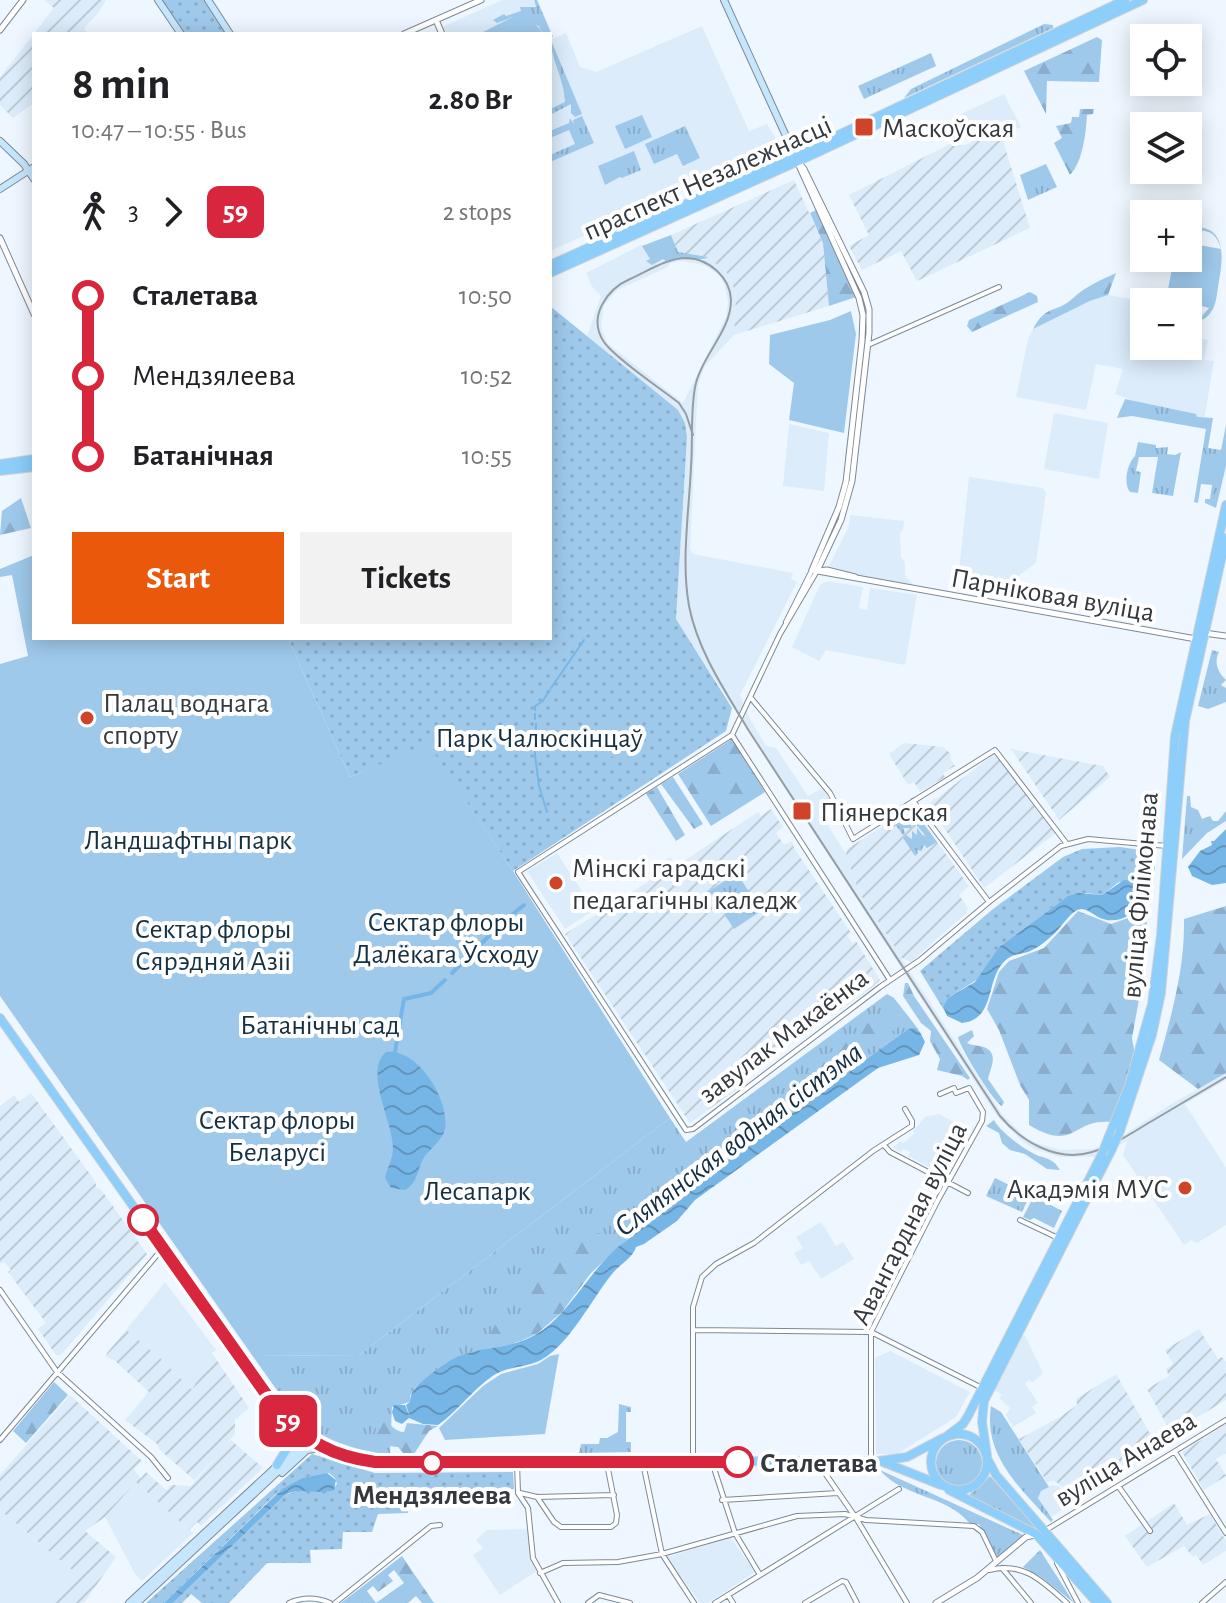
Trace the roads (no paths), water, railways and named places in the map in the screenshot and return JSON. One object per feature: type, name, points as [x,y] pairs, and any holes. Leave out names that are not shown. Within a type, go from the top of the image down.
[{"type":"main road","points":[[158,0],[180,32]]},
{"type":"main road","points":[[208,0],[229,32]]},
{"type":"main road","points":[[724,0],[796,158]]},
{"type":"main road","name":"праспект Незалежнасці","points":[[552,264],[796,158],[1125,0]]},
{"type":"main road","name":"праспект Незалежнасці","points":[[552,272],[1143,0]]},
{"type":"main road","points":[[0,141],[32,168],[0,189]]},
{"type":"main road","points":[[0,464],[32,459]]},
{"type":"main road","points":[[0,471],[32,467]]},
{"type":"main road","name":"вуліца Філімонава","points":[[945,1437],[963,1424],[1059,1239],[1071,1225],[1129,1086],[1158,971],[1185,721],[1223,542],[1226,505]]},
{"type":"main road","name":"вуліца Філімонава","points":[[987,1457],[982,1422],[984,1401],[1112,1149],[1148,1048],[1161,993],[1175,736],[1195,640],[1223,542]]},
{"type":"main road","points":[[0,1018],[278,1411],[308,1442],[350,1458],[375,1462],[874,1461],[907,1457],[945,1437],[959,1434],[981,1444],[996,1475],[1036,1534],[1097,1603]]},
{"type":"main road","points":[[277,1465],[290,1444],[278,1411]]},
{"type":"main road","points":[[945,1437],[934,1449],[930,1462],[934,1476],[947,1488],[961,1491],[977,1484],[986,1470],[987,1457]]},
{"type":"main road","points":[[129,1603],[277,1465],[308,1442]]},
{"type":"main road","points":[[137,1603],[308,1442]]},
{"type":"main road","points":[[260,1489],[307,1450],[323,1448]]},
{"type":"main road","points":[[874,1461],[947,1488],[1024,1526],[1107,1603]]},
{"type":"street","points":[[0,30],[23,0]]},
{"type":"street","points":[[409,32],[481,0]]},
{"type":"street","points":[[436,20],[441,32]]},
{"type":"street","points":[[796,158],[804,169],[864,302],[868,345],[851,471],[841,520],[732,735],[890,980]]},
{"type":"street","points":[[0,238],[32,305]]},
{"type":"street","points":[[868,345],[999,287]]},
{"type":"street","points":[[851,471],[864,302]]},
{"type":"street","name":"Парніковая вуліца","points":[[814,571],[1195,640]]},
{"type":"street","points":[[1195,640],[1205,632],[1226,636]]},
{"type":"street","points":[[750,697],[830,793],[853,839],[995,750],[1067,844]]},
{"type":"street","name":"завулак Макаёнка","points":[[732,735],[518,872],[688,1131],[920,960],[1053,851],[1067,844],[1099,839],[1171,847]]},
{"type":"street","points":[[913,801],[989,902]]},
{"type":"street","name":"Авангардная вуліца","points":[[874,1461],[871,1332],[982,1121],[983,1112],[969,1088],[956,1093],[954,1088],[940,1094]]},
{"type":"street","points":[[693,1461],[693,1307],[702,1277],[716,1264],[754,1243],[871,1153],[912,1126],[905,1109]]},
{"type":"street","points":[[884,1145],[890,1152],[968,1193]]},
{"type":"street","points":[[1020,1220],[1059,1239]]},
{"type":"street","points":[[0,1440],[163,1248]]},
{"type":"street","points":[[0,1290],[57,1372],[151,1457],[168,1478]]},
{"type":"street","points":[[694,1330],[871,1332],[982,1388]]},
{"type":"street","name":"вуліца Анаева","points":[[936,1603],[999,1565],[1036,1534],[1119,1487],[1226,1420]]},
{"type":"street","points":[[1175,1452],[1226,1533]]},
{"type":"street","points":[[537,1497],[556,1525],[614,1525],[617,1520],[607,1461]]},
{"type":"street","points":[[643,1461],[662,1554],[694,1603]]},
{"type":"street","points":[[818,1461],[907,1603]]},
{"type":"street","points":[[517,1462],[518,1493],[528,1508],[532,1553],[558,1603]]},
{"type":"street","points":[[712,1462],[735,1533],[760,1575]]},
{"type":"street","points":[[1119,1487],[1150,1531]]},
{"type":"street","points":[[715,1603],[899,1489]]},
{"type":"street","points":[[518,1493],[537,1497],[614,1495]]},
{"type":"street","points":[[722,1500],[838,1493]]},
{"type":"street","points":[[540,1573],[563,1563],[618,1562],[662,1554],[797,1516],[845,1514],[856,1518],[977,1527],[988,1541],[999,1565],[1031,1603]]},
{"type":"street","points":[[289,1603],[319,1599],[332,1603],[431,1526],[440,1525]]},
{"type":"street","points":[[1051,1550],[1078,1603]]},
{"type":"street","points":[[999,1565],[1031,1573],[1065,1602]]},
{"type":"street","points":[[805,1603],[842,1581],[846,1582],[857,1603]]},
{"type":"street","points":[[1202,1603],[1226,1582]]},
{"type":"street","points":[[588,1603],[599,1595],[630,1603]]},
{"type":"street","points":[[728,1595],[733,1603]]},
{"type":"water","points":[[1226,829],[1226,883],[1212,885],[1192,876],[1188,867],[1200,851],[1212,845],[1211,841]]},
{"type":"water","points":[[1124,880],[1134,881],[1141,887],[1141,904],[1132,913],[1110,920],[1077,910],[1042,944],[1010,957],[1002,964],[986,1005],[974,1020],[962,1023],[947,1016],[943,1007],[948,998],[975,982],[999,947],[1068,896],[1078,893],[1102,895]]},
{"type":"water","points":[[915,1028],[925,1042],[919,1055],[878,1068],[695,1200],[677,1221],[636,1247],[612,1274],[571,1333],[552,1353],[535,1363],[494,1375],[438,1425],[423,1424],[409,1418],[402,1424],[395,1421],[392,1412],[394,1405],[405,1405],[410,1417],[406,1405],[413,1391],[449,1361],[520,1342],[544,1329],[557,1318],[605,1260],[660,1209],[908,1029]]},
{"type":"water","points":[[386,1052],[398,1053],[420,1067],[437,1091],[445,1117],[444,1133],[423,1159],[412,1184],[405,1190],[391,1188],[385,1178],[393,1148],[377,1072]]},
{"type":"water","points":[[327,1473],[336,1480],[334,1490],[297,1491],[285,1495],[173,1603],[164,1603],[282,1489],[302,1478]]},
{"type":"waterway","points":[[551,688],[584,640]]},
{"type":"waterway","points":[[542,702],[550,690]]},
{"type":"waterway","points":[[535,710],[540,703]]},
{"type":"waterway","points":[[535,714],[535,719]]},
{"type":"waterway","points":[[536,724],[535,755],[539,786],[547,812]]},
{"type":"waterway","points":[[497,927],[524,905]]},
{"type":"waterway","points":[[452,973],[493,932]]},
{"type":"waterway","points":[[395,1052],[404,999],[431,993],[445,980]]},
{"type":"railway","points":[[693,435],[686,414],[679,403],[610,349],[599,333],[598,323],[602,305],[622,284],[665,263],[687,258],[703,262],[717,271],[727,284],[731,300],[727,322],[704,362],[693,402],[692,424],[692,436],[692,457],[686,536],[687,589],[693,623],[714,671],[749,731],[1000,1116],[1018,1134],[1041,1148],[1079,1155],[1115,1142],[1226,1077]]},
{"type":"place","name":"Маскоўская","points":[[864,127]]},
{"type":"place","name":"Палац воднага спорту","points":[[87,718]]},
{"type":"place","name":"Піянерская","points":[[802,811]]},
{"type":"place","name":"Мінскі гарадскі педагагічны каледж","points":[[556,883]]},
{"type":"place","name":"Акадэмія МУС","points":[[1185,1188]]},
{"type":"place","name":"Сталетава","points":[[738,1462]]},
{"type":"place","name":"Мендзялеева","points":[[432,1463]]},
{"type":"park label","name":"Парк Чалюскінцаў","points":[[539,737]]},
{"type":"park label","name":"Ландшафтны парк","points":[[188,839]]},
{"type":"park label","name":"Сектар флоры Далёкага Ўсходу","points":[[446,937]]},
{"type":"park label","name":"Сектар флоры Сярэдняй Азіі","points":[[213,944]]},
{"type":"park label","name":"Батанічны сад","points":[[320,1024]]},
{"type":"park label","name":"Сектар флоры Беларусі","points":[[277,1135]]},
{"type":"park label","name":"Лесапарк","points":[[477,1190]]},
{"type":"water label","name":"Сляпянская водная сістэма","points":[[738,1139]]}]
